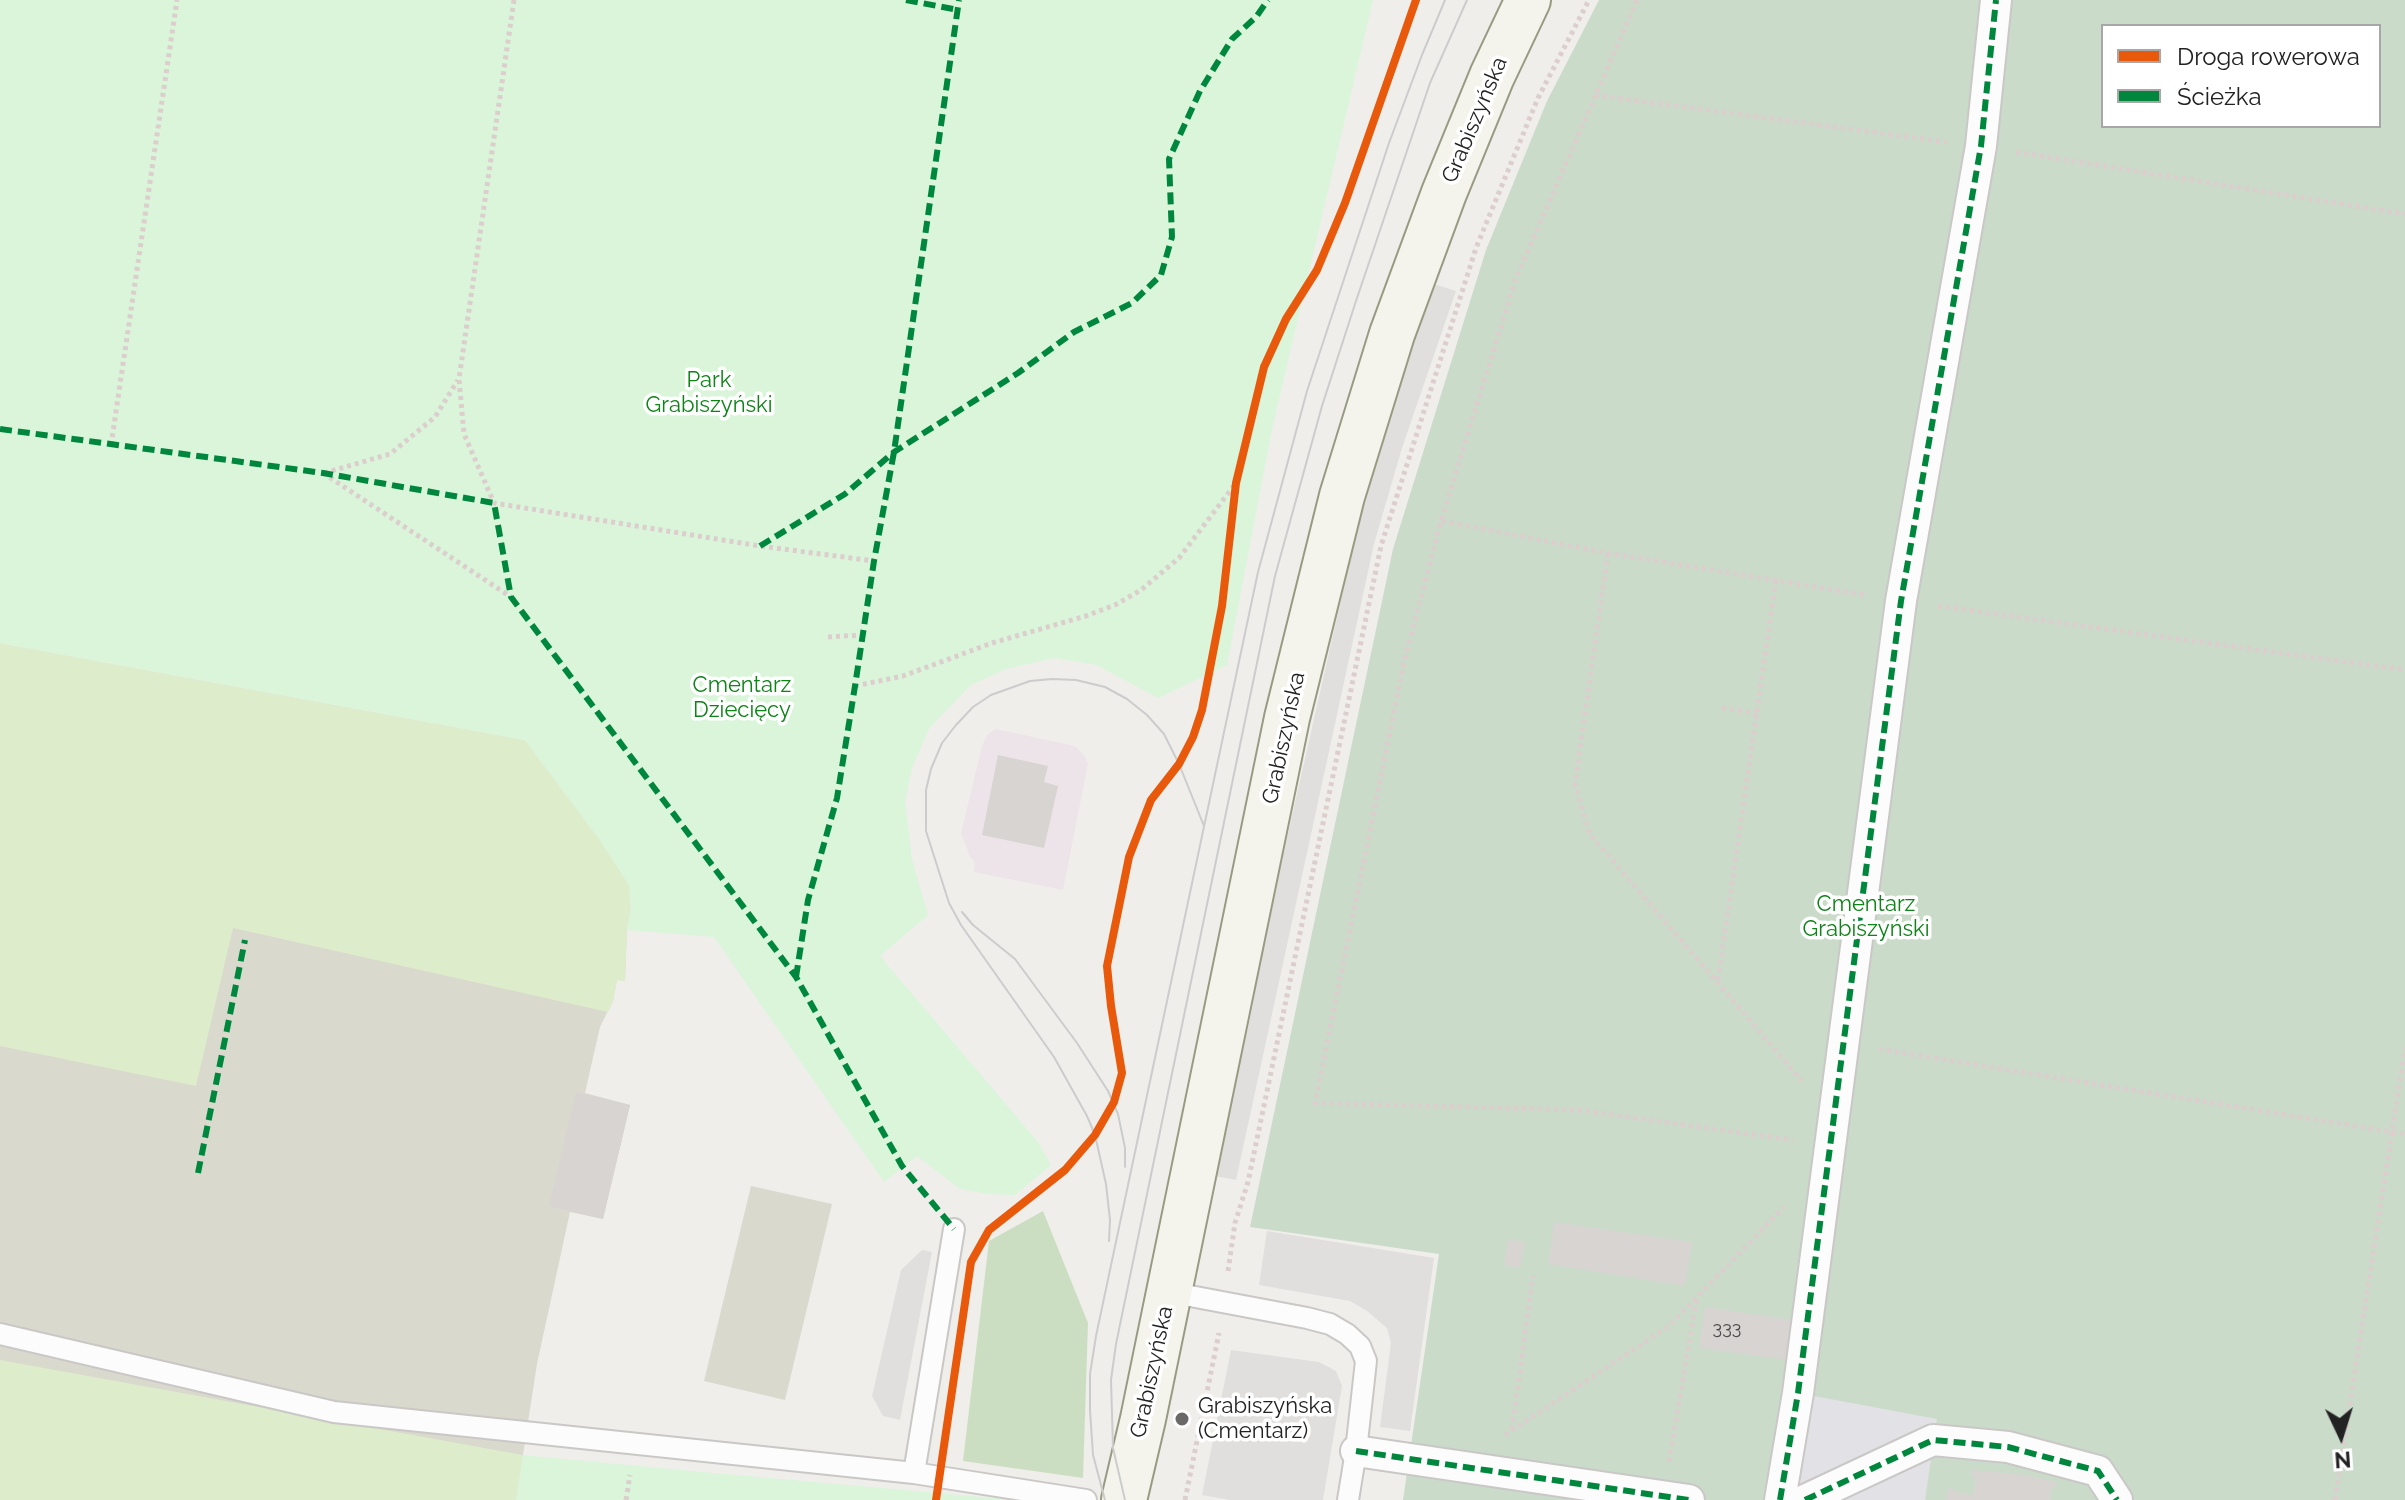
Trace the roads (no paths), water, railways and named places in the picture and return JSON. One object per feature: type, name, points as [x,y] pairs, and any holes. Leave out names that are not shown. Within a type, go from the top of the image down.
[{"type":"main road","name":"Grabiszyńska","points":[[1124,1500],[1287,718],[1342,496],[1392,334],[1444,193],[1492,76],[1528,0]]},
{"type":"street","points":[[1780,1500],[1798,1393],[1901,601],[1981,146],[1996,0]]},
{"type":"street","points":[[1805,1500],[1933,1440],[2008,1447],[2098,1471],[2117,1500]]},
{"type":"street","points":[[1356,1451],[1676,1498]]},
{"type":"lane","points":[[914,1473],[954,1229]]},
{"type":"lane","points":[[1169,1292],[1330,1324],[1360,1346],[1366,1361],[1348,1500]]},
{"type":"lane","points":[[0,1334],[334,1412],[914,1473],[1086,1500]]},
{"type":"tram line","points":[[1105,1500],[1093,1455],[1090,1410],[1090,1374],[1096,1336],[1258,572],[1307,391],[1389,143],[1445,0]]},
{"type":"tram line","points":[[1125,1500],[1113,1448],[1111,1380],[1116,1344],[1275,576],[1322,406],[1356,301],[1430,83],[1467,0]]},
{"type":"tram line","points":[[1109,1241],[1106,1184],[1095,1135],[1054,1057],[961,925],[949,903],[926,831],[926,790],[942,743],[973,707],[991,695],[1030,681],[1076,680],[1105,687],[1127,699],[1164,734],[1204,826]]},
{"type":"tram line","points":[[962,912],[973,925],[1015,959],[1108,1091],[1118,1114],[1125,1148],[1125,1167]]},
{"type":"place","name":"Grabiszyńska (Cmentarz)","points":[[1182,1419]]},
{"type":"park label","name":"Park Grabiszyński","points":[[709,392]]},
{"type":"park label","name":"Cmentarz Dziecięcy","points":[[742,698]]},
{"type":"park label","name":"Cmentarz Grabiszyński","points":[[1866,916]]}]
